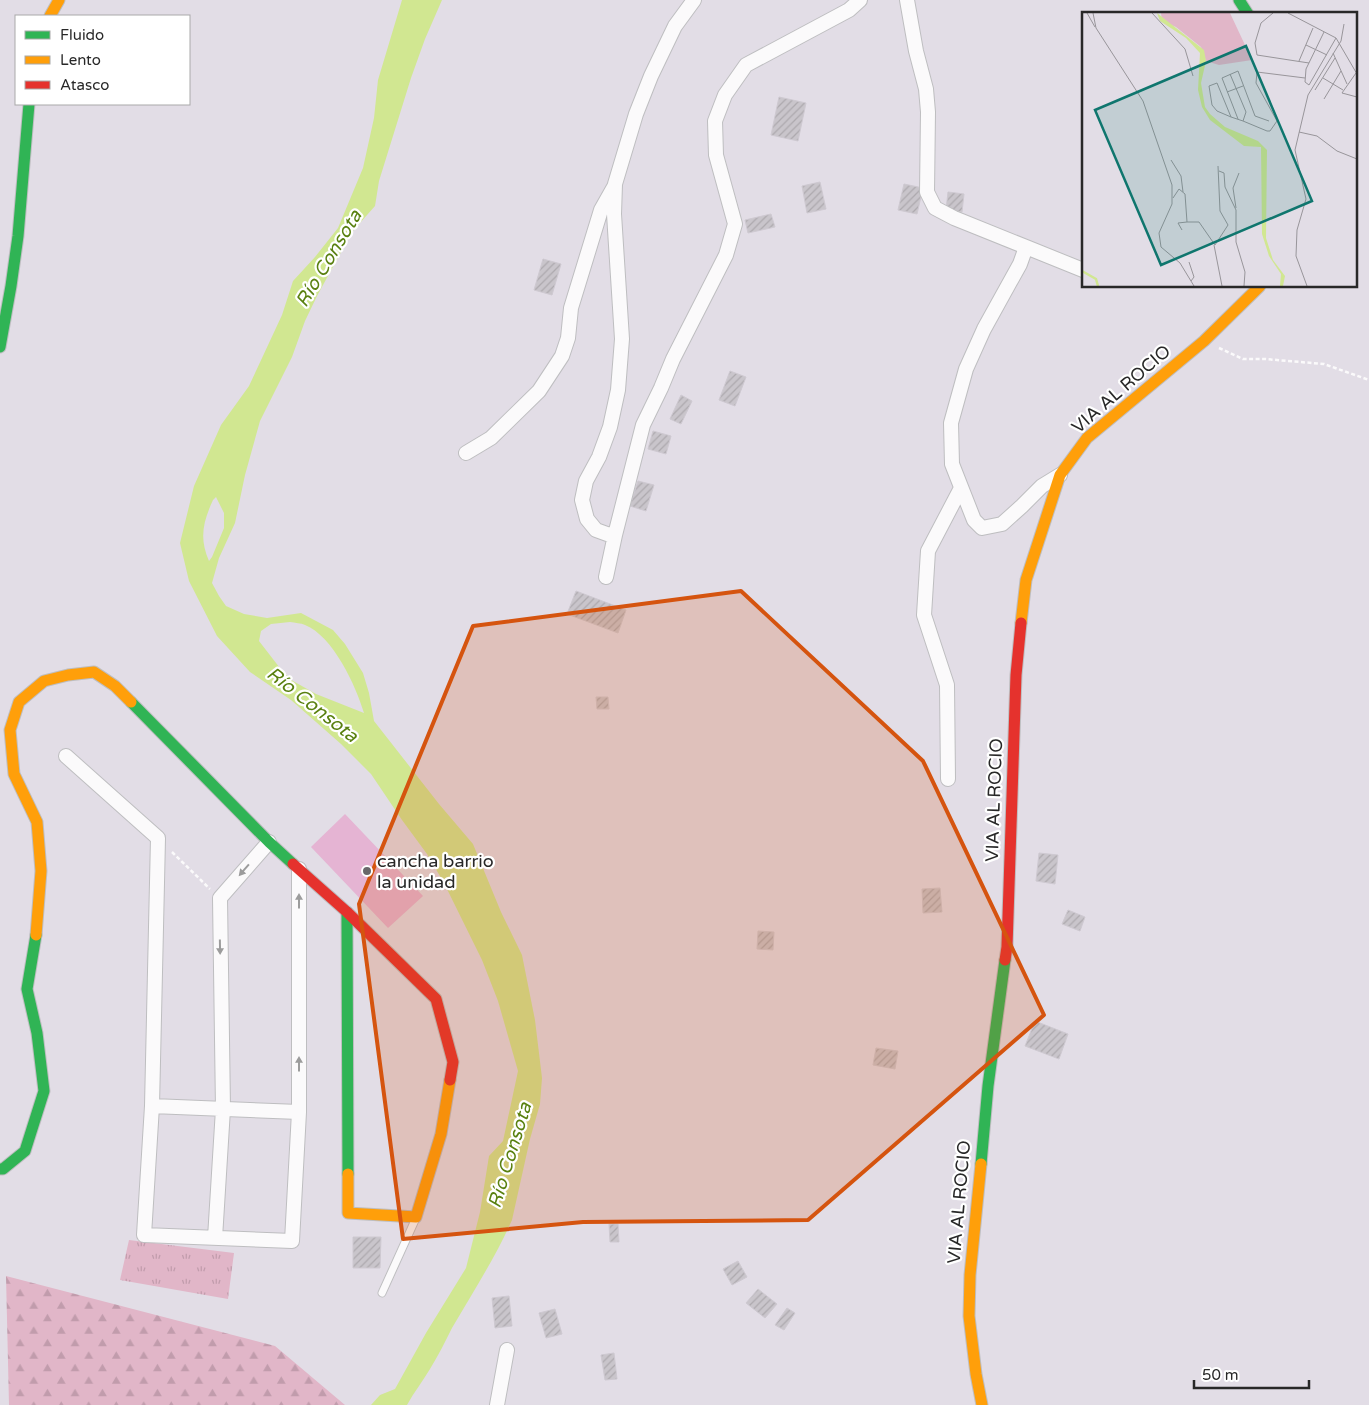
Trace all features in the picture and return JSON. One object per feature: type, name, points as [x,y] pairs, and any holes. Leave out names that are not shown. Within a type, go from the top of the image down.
[{"type":"street","points":[[51,15],[59,0]]},
{"type":"street","points":[[466,453],[491,438],[539,391],[562,356],[568,338],[571,308],[601,210],[615,184],[631,131],[651,76],[676,26],[694,0]]},
{"type":"street","points":[[606,577],[643,425],[677,351],[726,255],[735,224],[716,155],[715,121],[725,95],[746,66],[849,10],[860,0]]},
{"type":"street","points":[[907,0],[916,51],[926,89],[928,112],[927,192],[935,208],[954,218],[1082,270]]},
{"type":"street","points":[[1239,0],[1247,12]]},
{"type":"street","points":[[0,347],[18,236],[29,105]]},
{"type":"street","points":[[615,184],[614,214],[622,339],[618,390],[610,428],[599,457],[586,481],[582,500],[587,519],[596,530],[615,535]]},
{"type":"street","points":[[1026,247],[1020,264],[984,329],[966,369],[951,423],[952,464],[974,520],[982,528],[1002,524],[1042,486],[1060,475]]},
{"type":"street","name":"VIA AL ROCIO","points":[[982,1405],[976,1374],[970,1316],[970,1275],[988,1086],[1007,947],[1016,676],[1026,580],[1060,475],[1087,438],[1204,341],[1258,288]]},
{"type":"street","points":[[948,779],[946,685],[924,615],[928,551],[961,488]]},
{"type":"street","points":[[2,1169],[25,1150],[44,1091],[37,1033],[27,990],[36,937],[41,871],[37,822],[14,774],[10,730],[19,702],[44,681],[68,675],[94,672],[115,686],[269,842],[348,912],[436,999],[453,1062],[441,1134],[416,1217],[348,1213],[348,912]]},
{"type":"street","points":[[66,756],[158,838],[152,1106],[144,1235],[292,1241],[299,1112],[299,869]]},
{"type":"street","points":[[215,1238],[223,1109],[220,898],[269,842]]},
{"type":"street","points":[[152,1106],[299,1112]]},
{"type":"street","points":[[497,1405],[507,1350]]},
{"type":"lane","points":[[382,1294],[416,1217]]},
{"type":"path","points":[[1204,341],[1243,359],[1324,364],[1369,380]]},
{"type":"path","points":[[158,838],[220,898]]},
{"type":"highlighted area","points":[[741,591],[923,761],[1044,1015],[808,1220],[583,1222],[403,1239],[359,904],[473,626]]},
{"type":"green space","points":[[129,1240],[234,1253],[228,1299],[120,1280]]},
{"type":"green space","points":[[6,1276],[275,1346],[345,1405],[9,1405]]},
{"type":"shaded area","name":"cancha barrio la unidad","points":[[345,814],[423,896],[388,928],[311,847]]},
{"type":"water","name":"Río Consota","points":[[402,0],[442,0],[411,78],[379,181],[375,206],[352,232],[317,296],[305,321],[292,357],[260,421],[245,475],[235,523],[219,558],[212,583],[226,606],[244,614],[267,618],[301,613],[333,630],[345,644],[363,673],[374,721],[473,844],[501,912],[522,955],[535,1020],[542,1078],[540,1104],[530,1139],[512,1220],[436,1359],[407,1405],[371,1405],[380,1395],[395,1389],[426,1333],[466,1268],[480,1212],[489,1156],[503,1141],[518,1071],[498,1001],[482,960],[444,883],[427,854],[371,774],[341,744],[291,700],[250,672],[217,636],[189,581],[180,543],[194,486],[221,425],[249,386],[282,315],[293,281],[338,228],[363,168],[374,118],[378,80]],"holes":[[[216,497],[224,513],[224,528],[209,561],[203,537],[205,523],[213,500]],[[290,622],[303,624],[315,631],[334,651],[349,676],[364,713],[316,694],[293,681],[283,672],[259,641],[261,631],[271,624]]]},
{"type":"building","points":[[779,97],[806,103],[798,141],[771,135]]},
{"type":"building","points":[[820,182],[826,209],[807,213],[802,186]]},
{"type":"building","points":[[904,184],[923,188],[917,214],[898,210]]},
{"type":"building","points":[[948,192],[964,194],[962,212],[946,210]]},
{"type":"building","points":[[771,214],[775,227],[748,233],[745,220]]},
{"type":"building","points":[[543,259],[561,264],[552,295],[534,290]]},
{"type":"building","points":[[730,371],[746,377],[735,406],[719,400]]},
{"type":"building","points":[[681,395],[692,401],[681,424],[670,419]]},
{"type":"building","points":[[653,431],[671,436],[666,454],[648,449]]},
{"type":"building","points":[[638,481],[654,485],[646,511],[630,506]]},
{"type":"building","points":[[576,591],[626,610],[618,633],[567,614]]},
{"type":"building","points":[[596,697],[608,697],[609,709],[597,709]]},
{"type":"building","points":[[1039,853],[1058,855],[1055,884],[1036,881]]},
{"type":"building","points":[[940,888],[942,912],[923,913],[922,889]]},
{"type":"building","points":[[1068,910],[1085,917],[1080,931],[1062,924]]},
{"type":"building","points":[[758,931],[774,932],[773,950],[757,949]]},
{"type":"building","points":[[1035,1021],[1068,1034],[1059,1059],[1025,1046]]},
{"type":"building","points":[[876,1048],[898,1051],[895,1069],[873,1065]]},
{"type":"building","points":[[609,1224],[618,1224],[619,1242],[610,1242]]},
{"type":"building","points":[[353,1237],[381,1237],[380,1268],[353,1268]]},
{"type":"building","points":[[738,1261],[747,1277],[732,1285],[723,1269]]},
{"type":"building","points":[[758,1289],[777,1304],[765,1318],[746,1303]]},
{"type":"building","points":[[509,1296],[512,1326],[495,1328],[492,1298]]},
{"type":"building","points":[[787,1308],[795,1313],[784,1330],[775,1325]]},
{"type":"building","points":[[555,1309],[562,1334],[546,1338],[539,1313]]},
{"type":"building","points":[[614,1353],[617,1379],[605,1380],[601,1355]]},
{"type":"traffic: fast","points":[[1239,0],[1247,12]]},
{"type":"traffic: fast","points":[[0,347],[18,236],[29,105]]},
{"type":"traffic: fast","points":[[131,702],[293,864]]},
{"type":"traffic: fast","points":[[347,912],[348,1174]]},
{"type":"traffic: fast","points":[[0,1169],[3,1169],[25,1151],[44,1091],[37,1033],[27,989],[36,935]]},
{"type":"traffic: fast","points":[[981,1164],[988,1086],[1005,960]]},
{"type":"traffic: slow","points":[[51,15],[59,0]]},
{"type":"traffic: slow","points":[[1021,623],[1026,580],[1060,475],[1087,438],[1204,341],[1258,288]]},
{"type":"traffic: slow","points":[[36,935],[41,871],[37,822],[14,774],[10,730],[19,702],[44,681],[68,675],[94,672],[115,686],[131,702]]},
{"type":"traffic: slow","points":[[348,1174],[348,1213],[416,1217],[441,1134],[450,1080]]},
{"type":"traffic: slow","points":[[981,1164],[970,1275],[969,1316],[982,1405]]},
{"type":"traffic: jam","points":[[1005,960],[1016,675],[1021,623]]},
{"type":"traffic: jam","points":[[293,864],[347,912],[436,999],[453,1062],[450,1080]]},
{"type":"place","name":"cancha barrio la unidad","points":[[367,871]]}]
